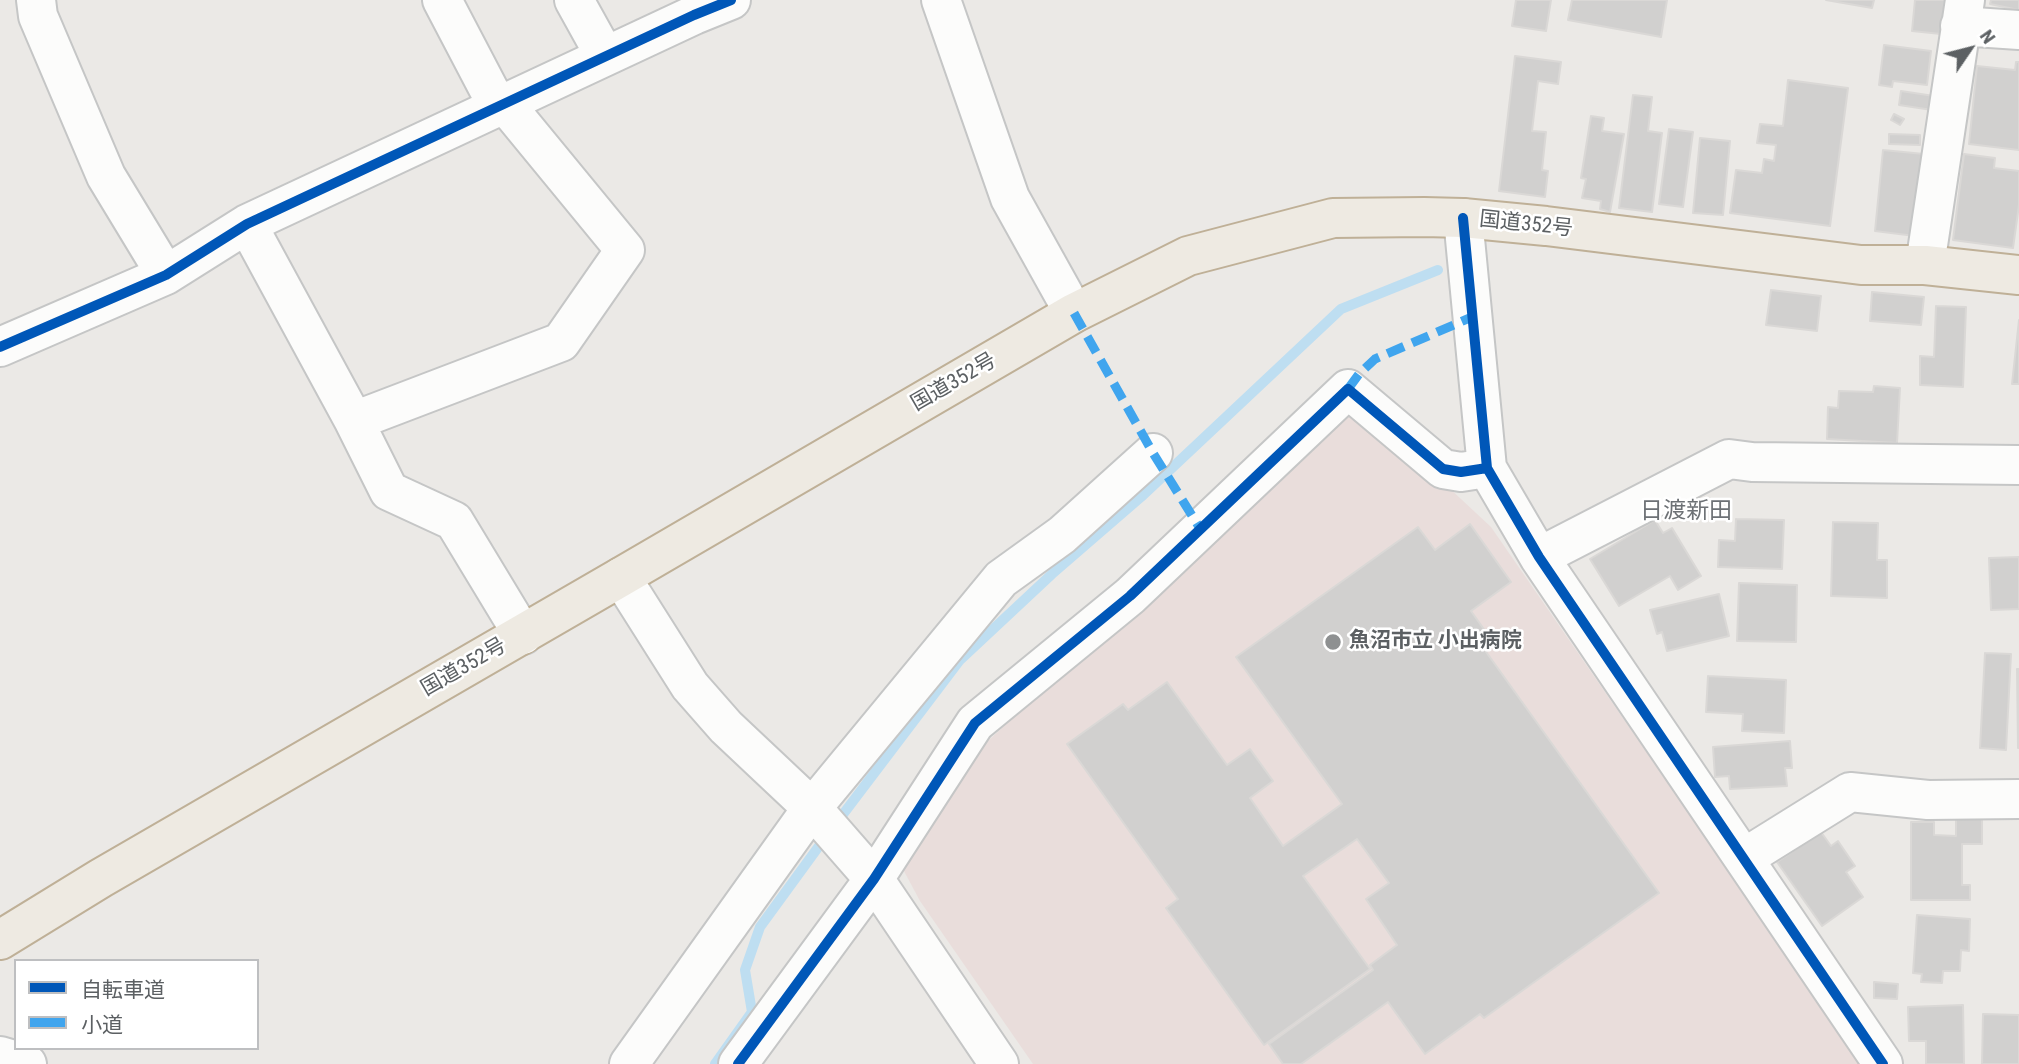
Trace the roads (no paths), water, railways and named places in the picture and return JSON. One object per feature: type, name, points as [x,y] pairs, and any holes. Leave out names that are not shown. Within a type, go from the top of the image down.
[{"type":"highway","name":"国道352号","points":[[0,940],[101,878],[1074,313],[1188,256],[1333,218],[1463,218],[1861,265],[1925,265],[2019,275]]},
{"type":"street","points":[[36,0],[38,16],[106,176],[166,275]]},
{"type":"street","points":[[354,421],[561,342],[625,250],[502,105],[442,0]]},
{"type":"street","points":[[574,0],[605,56]]},
{"type":"street","points":[[0,347],[166,275],[247,224],[730,0]]},
{"type":"street","points":[[941,0],[1010,198],[1074,313]]},
{"type":"street","points":[[1925,265],[1963,13],[2019,30]]},
{"type":"street","points":[[1463,218],[1487,468],[1539,557],[1883,1064]]},
{"type":"street","points":[[247,224],[389,491],[454,521],[523,635]]},
{"type":"street","points":[[738,1064],[874,879],[975,723],[1129,596],[1348,389],[1443,469],[1461,472],[1487,468]]},
{"type":"street","points":[[629,1064],[824,821],[1001,579],[1062,534],[1153,453]]},
{"type":"street","points":[[1539,557],[1729,459],[1752,462],[2019,465]]},
{"type":"street","points":[[621,577],[690,687],[726,727],[824,821],[874,879],[999,1064]]},
{"type":"street","points":[[1744,858],[1850,792],[1928,800],[2019,799]]},
{"type":"street","points":[[0,1056],[27,1064]]},
{"type":"waterway","points":[[715,1064],[752,1012],[745,970],[760,927],[960,660],[1052,574],[1141,497],[1341,309],[1438,270]]},
{"type":"place","name":"魚沼市立 小出病院","points":[[1333,642]]},
{"type":"district","name":"日渡新田","points":[[1686,512]]}]
